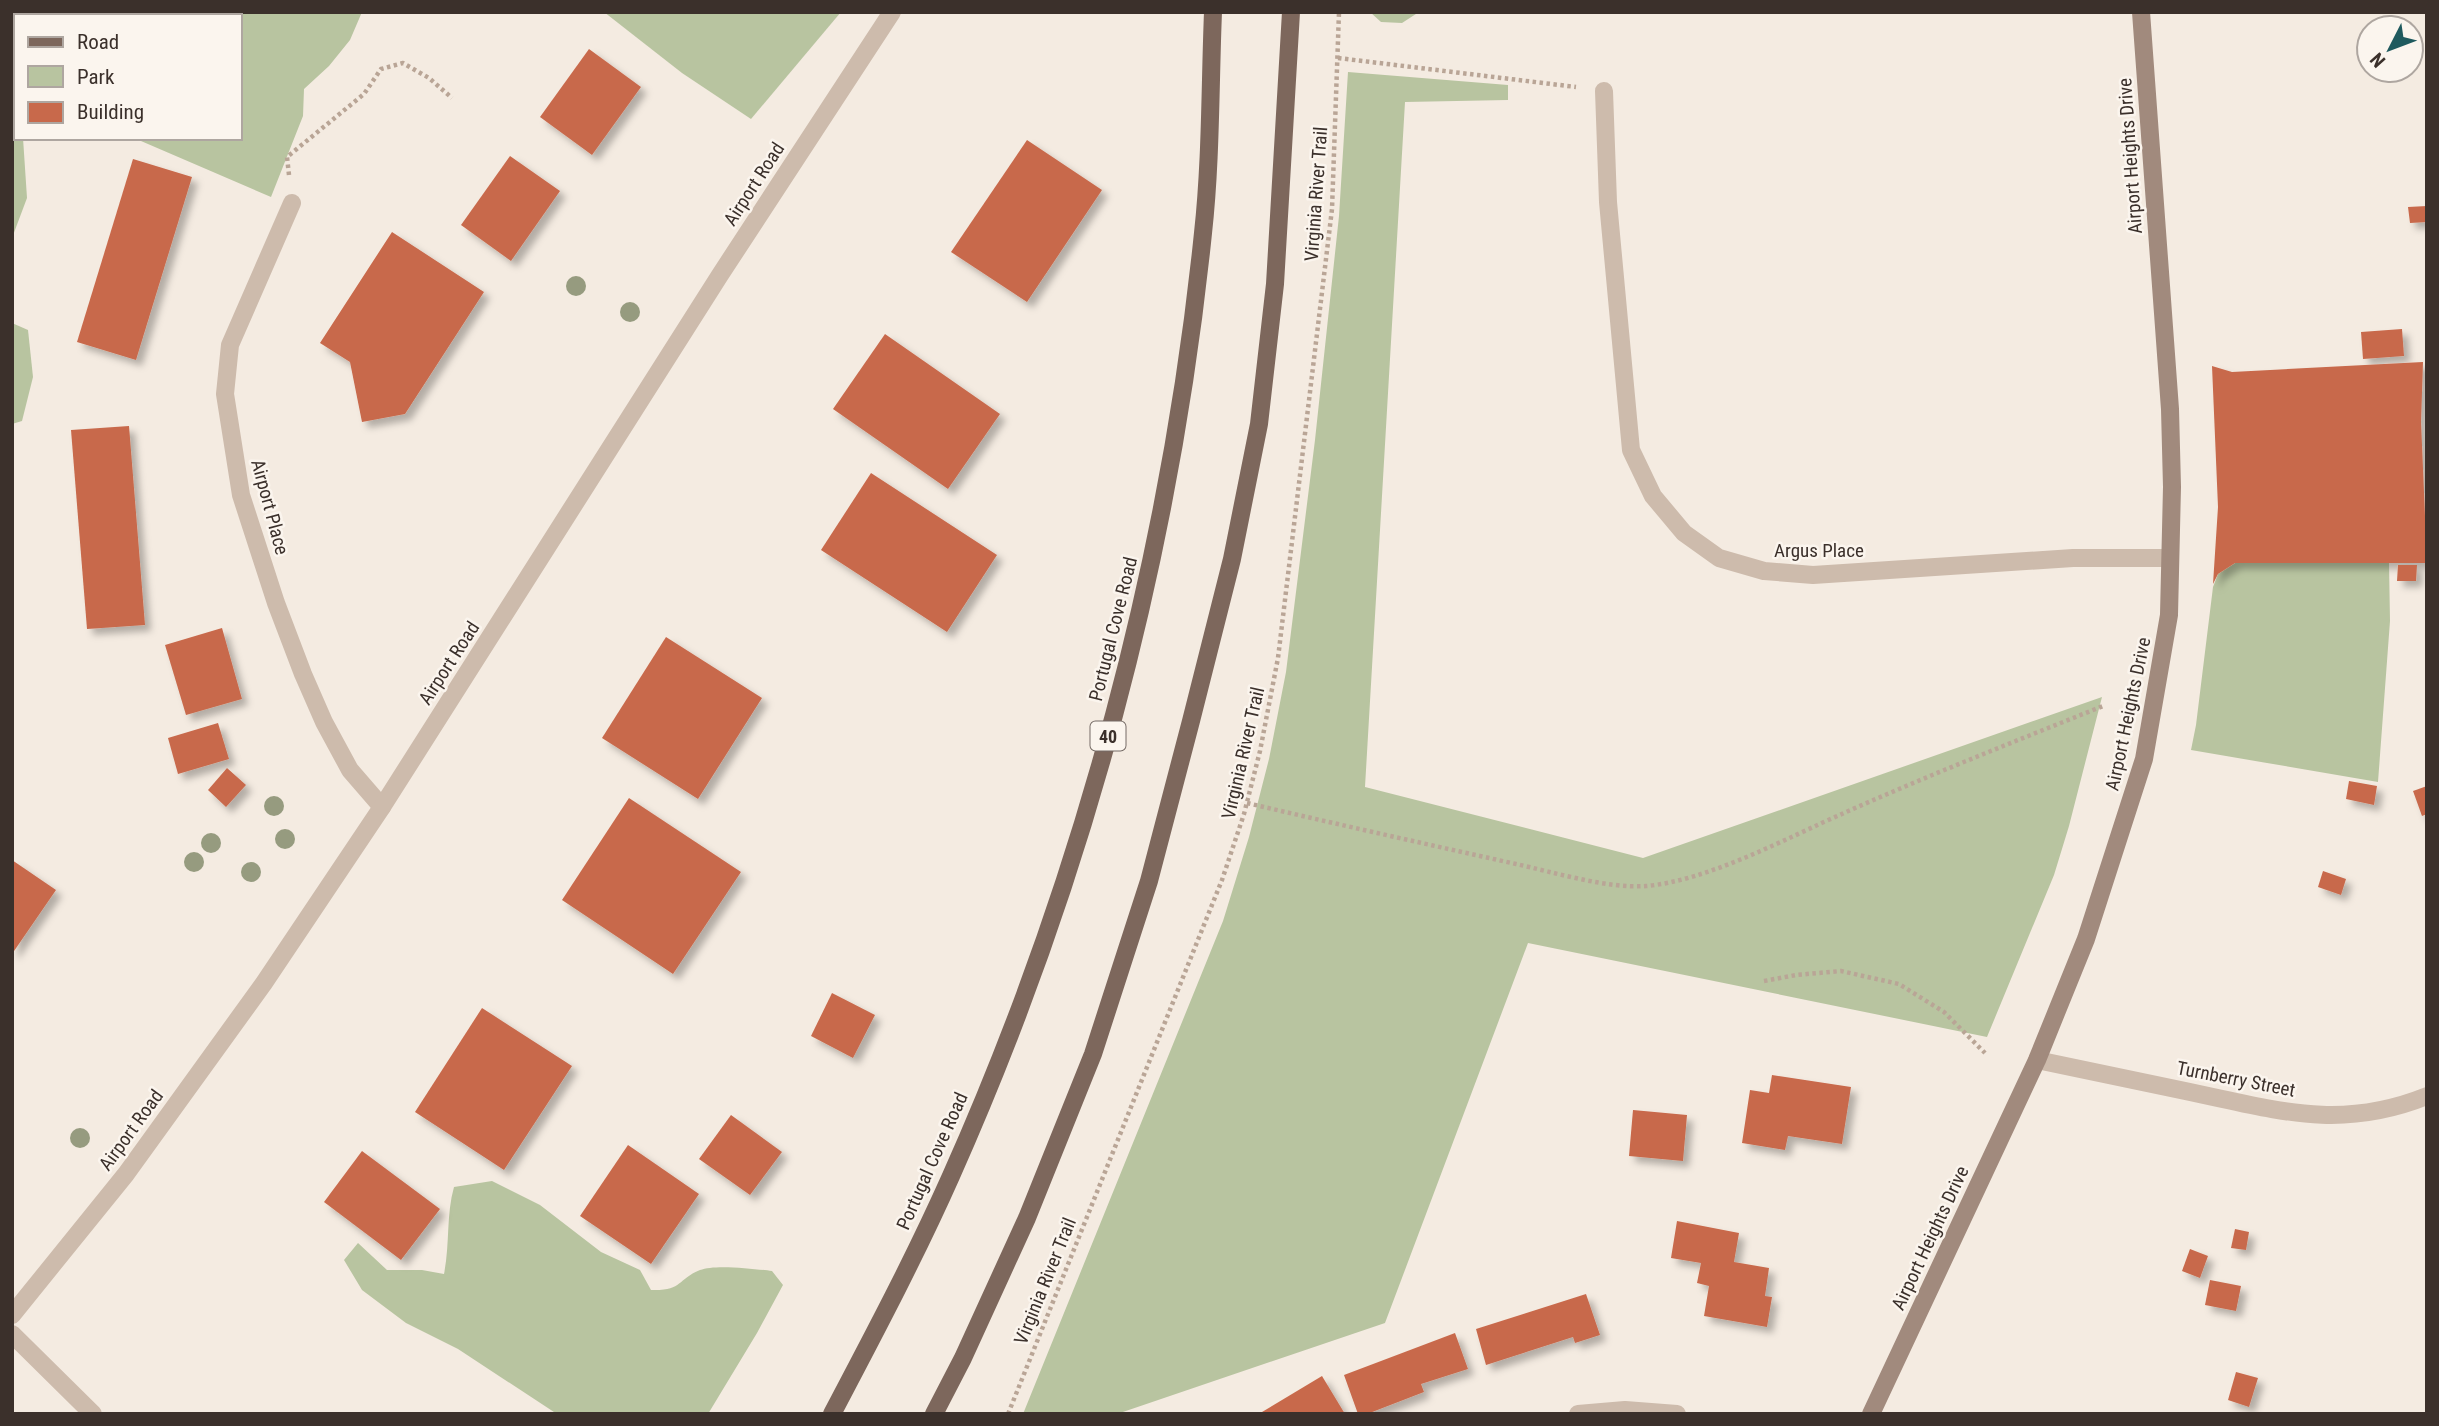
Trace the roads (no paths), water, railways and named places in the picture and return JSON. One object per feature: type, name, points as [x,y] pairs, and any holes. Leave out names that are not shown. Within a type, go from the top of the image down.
[{"type":"main road","name":"Portugal Cove Road","points":[[832,1414],[951,1177],[1003,1049],[1064,883],[1115,713],[1153,555],[1183,390],[1203,230],[1213,12]]},
{"type":"main road","points":[[934,1414],[963,1358],[1027,1218],[1093,1054],[1149,881],[1195,708],[1232,559],[1259,424],[1275,284],[1291,12]]},
{"type":"street","name":"Airport Road","points":[[12,1315],[126,1174],[260,989],[382,807],[720,275],[892,12]]},
{"type":"street","name":"Airport Heights Drive","points":[[1871,1414],[2037,1060],[2086,939],[2144,759],[2169,615],[2170,409],[2141,12]]},
{"type":"street","name":"Argus Place","points":[[1604,91],[1608,202],[1631,450],[1653,496],[1684,533],[1719,558],[1764,570],[1813,575],[2073,558],[2170,558]]},
{"type":"street","name":"Airport Place","points":[[292,203],[230,345],[225,394],[241,495],[276,603],[324,722],[350,770],[382,807]]},
{"type":"street","name":"Turnberry Street","points":[[2037,1060],[2284,1112],[2329,1116],[2360,1115],[2427,1096]]},
{"type":"street","points":[[12,1334],[93,1414]]},
{"type":"street","points":[[1578,1414],[1625,1410],[1677,1414]]}]
